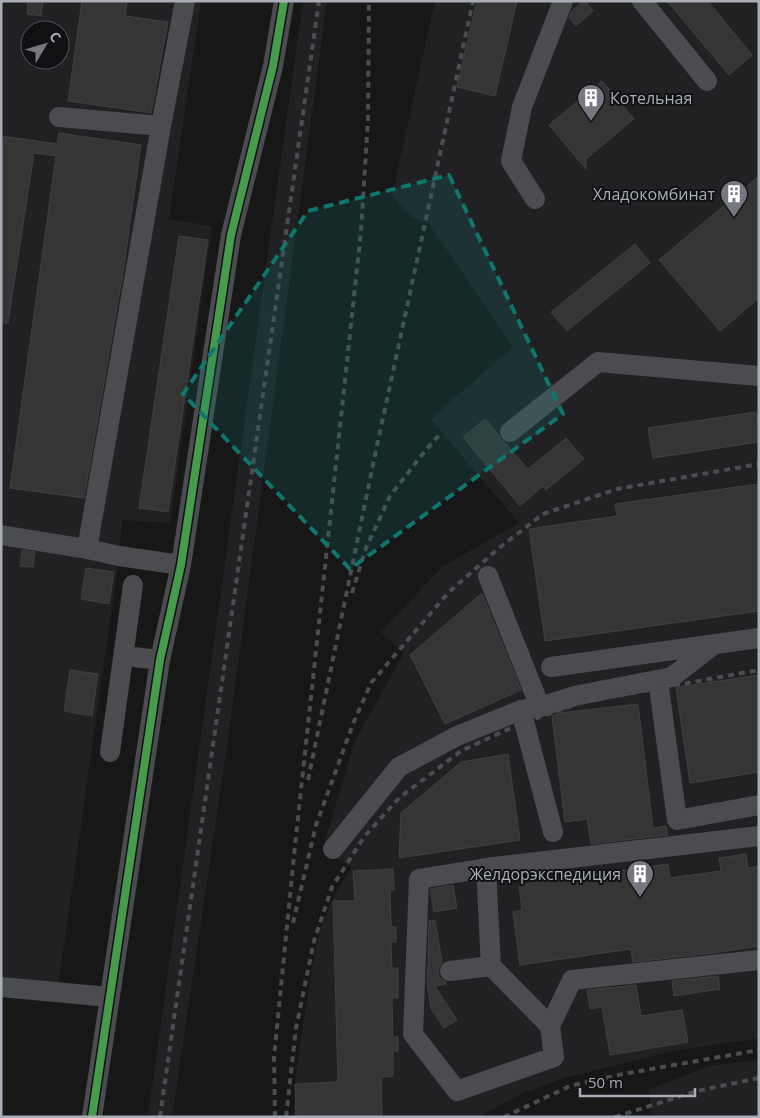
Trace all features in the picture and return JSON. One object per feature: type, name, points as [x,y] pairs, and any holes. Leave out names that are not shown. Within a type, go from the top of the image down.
[{"type":"street","points":[[87,549],[185,1]]},
{"type":"street","points":[[92,1117],[160,660],[181,565],[232,235],[273,66],[284,1]]},
{"type":"street","points":[[535,199],[511,161],[522,108],[563,1]]},
{"type":"street","points":[[642,1],[707,81]]},
{"type":"street","points":[[59,117],[162,126]]},
{"type":"street","points":[[510,432],[598,362],[759,376]]},
{"type":"street","points":[[1,534],[119,556],[181,565]]},
{"type":"street","points":[[488,576],[531,708],[553,832]]},
{"type":"street","points":[[110,752],[133,585]]},
{"type":"street","points":[[551,667],[759,638]]},
{"type":"street","points":[[333,849],[399,767],[457,736],[531,708],[574,696],[672,677],[713,645]]},
{"type":"street","points":[[124,656],[160,660]]},
{"type":"street","points":[[658,680],[677,820],[759,805]]},
{"type":"street","points":[[759,836],[486,868],[419,879],[414,1034],[458,1091],[554,1057],[550,1026],[572,980],[759,960]]},
{"type":"street","points":[[486,868],[491,966],[550,1026]]},
{"type":"street","points":[[450,971],[491,966]]},
{"type":"street","points":[[1,987],[109,998]]},
{"type":"highlighted area","points":[[449,175],[563,414],[350,569],[183,394],[308,211]]},
{"type":"shaded area","points":[[1,1],[201,1],[169,219],[212,226],[170,523],[122,520],[118,565],[58,986],[1,980]]},
{"type":"shaded area","points":[[303,1],[327,1],[227,746],[172,1117],[148,1117]]},
{"type":"shaded area","points":[[435,1],[759,1],[759,1038],[679,1050],[564,1078],[523,1093],[479,1117],[294,1117],[296,1074],[312,967],[320,930],[333,898],[352,867],[322,851],[355,741],[404,653],[381,632],[442,567],[519,523],[431,419],[513,347],[429,224],[413,218],[392,196]]},
{"type":"shaded area","points":[[759,1060],[759,1117],[652,1117],[649,1089],[709,1066]]},
{"type":"building","points":[[28,1],[43,1],[41,16],[27,14]]},
{"type":"building","points":[[82,1],[127,1],[125,16],[168,22],[151,113],[68,101]]},
{"type":"building","points":[[477,1],[517,1],[495,96],[457,87]]},
{"type":"building","points":[[583,1],[593,11],[576,26],[569,18],[572,11]]},
{"type":"building","points":[[667,1],[708,1],[752,55],[729,75]]},
{"type":"building","name":"Котельная","points":[[602,81],[634,119],[586,159],[586,169],[549,125]]},
{"type":"building","points":[[59,133],[141,145],[123,273],[84,498],[10,488],[56,156],[34,153],[8,323],[1,323],[1,136],[57,144]]},
{"type":"building","name":"Хладокомбинат","points":[[759,176],[759,298],[720,331],[659,260]]},
{"type":"building","points":[[179,236],[208,240],[168,512],[139,508]]},
{"type":"building","points":[[635,244],[650,263],[567,331],[551,312]]},
{"type":"building","points":[[756,412],[759,442],[653,458],[648,428]]},
{"type":"building","points":[[485,419],[501,440],[528,469],[566,438],[584,459],[546,490],[543,486],[520,506],[463,437]]},
{"type":"building","points":[[759,484],[759,611],[545,641],[529,529],[617,516],[615,504]]},
{"type":"building","points":[[22,550],[35,552],[33,567],[20,566]]},
{"type":"building","points":[[86,568],[114,572],[109,604],[81,599]]},
{"type":"building","points":[[482,593],[521,690],[445,724],[410,655]]},
{"type":"building","points":[[70,670],[98,674],[92,716],[64,711]]},
{"type":"building","points":[[759,675],[759,772],[690,783],[676,688]]},
{"type":"building","points":[[638,704],[653,828],[666,826],[668,835],[591,844],[587,819],[565,822],[552,716],[559,713]]},
{"type":"building","points":[[508,754],[520,840],[399,858],[401,813],[461,762]]},
{"type":"building","name":"Желдорэкспедиция","points":[[746,854],[748,868],[759,866],[759,946],[633,962],[631,949],[520,965],[513,912],[522,910],[519,885],[668,864],[670,878],[721,871],[719,858]]},
{"type":"building","points":[[393,869],[394,890],[390,890],[391,927],[396,927],[396,942],[391,942],[392,968],[398,968],[398,998],[392,998],[393,1037],[398,1037],[398,1051],[393,1051],[393,1076],[381,1077],[382,1117],[296,1117],[295,1084],[338,1082],[333,901],[355,901],[353,871]]},
{"type":"building","points":[[453,885],[457,908],[434,912],[430,889]]},
{"type":"building","points":[[435,920],[442,962],[438,973],[446,984],[435,986],[457,1020],[444,1028],[431,1009],[427,982],[429,921]]},
{"type":"building","points":[[718,976],[720,989],[674,996],[672,981]]},
{"type":"building","points":[[636,985],[641,1016],[682,1010],[688,1042],[610,1055],[602,1007],[590,1009],[587,990]]},
{"type":"railway","points":[[160,1117],[319,1]]},
{"type":"railway","points":[[275,1117],[274,1057],[361,231],[368,120],[369,1]]},
{"type":"railway","points":[[308,780],[375,455],[473,1]]},
{"type":"railway","points":[[352,593],[366,548],[390,496],[441,433]]},
{"type":"railway","points":[[293,923],[316,825],[353,724],[371,683],[448,593],[499,548],[543,514],[617,489],[759,464]]},
{"type":"railway","points":[[286,1117],[296,1028],[314,941],[332,887],[364,837],[399,798],[461,751],[517,725],[582,702],[759,670]]},
{"type":"railway","points":[[504,1117],[570,1086],[623,1074],[759,1050]]},
{"type":"railway","points":[[615,1117],[697,1091],[759,1078]]},
{"type":"cycle path","points":[[92,1117],[160,660],[181,565],[231,235],[273,66],[284,1]]},
{"type":"place","name":"Котельная","points":[[591,122]]},
{"type":"place","name":"Хладокомбинат","points":[[734,218]]},
{"type":"place","name":"Желдорэкспедиция","points":[[640,898]]}]
